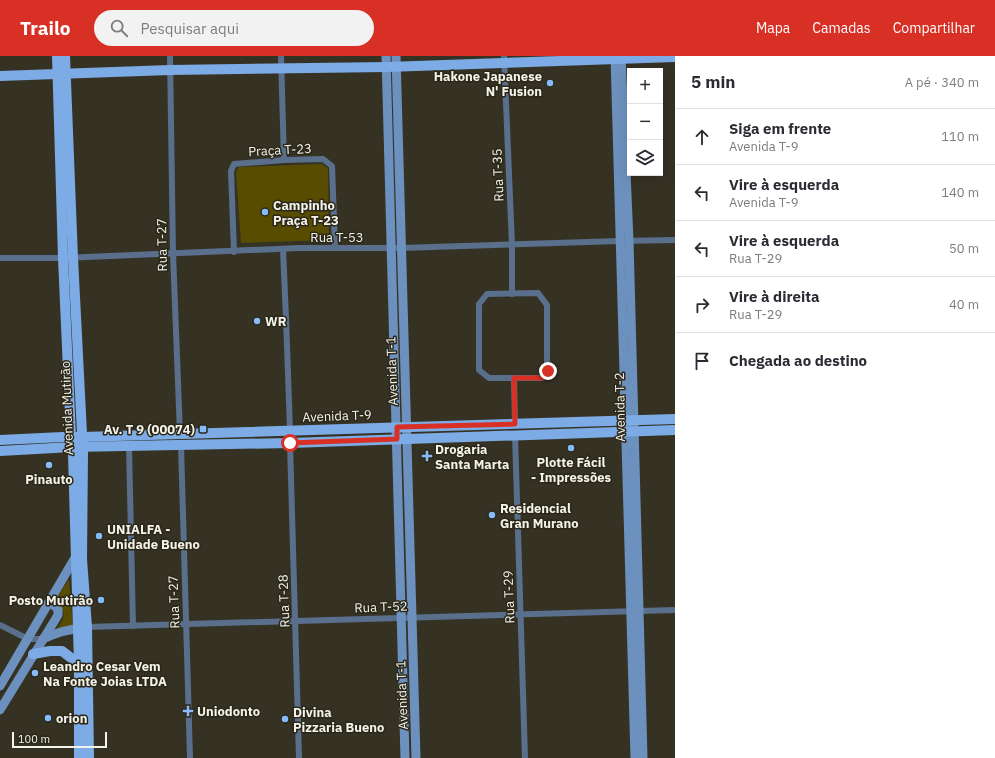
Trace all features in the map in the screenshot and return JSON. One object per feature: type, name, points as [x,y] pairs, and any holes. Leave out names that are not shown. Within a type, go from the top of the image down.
[{"type":"main road","name":"Avenida Mutirão","points":[[57,56],[62,74]]},
{"type":"main road","name":"Avenida Mutirão","points":[[65,56],[62,74],[68,258],[82,559],[88,758]]},
{"type":"main road","name":"Avenida T-1","points":[[386,56],[392,67],[401,248],[402,617],[405,758]]},
{"type":"main road","name":"Avenida T-1","points":[[396,56],[392,67],[392,248],[402,427]]},
{"type":"main road","points":[[0,76],[170,70],[392,67],[505,60],[675,57]]},
{"type":"main road","name":"Avenida T-2","points":[[618,58],[620,241],[630,431],[635,611],[643,758]]},
{"type":"main road","name":"Avenida T-2","points":[[618,58],[629,241],[629,420]]},
{"type":"main road","name":"Avenida T-9","points":[[0,451],[77,442],[180,434],[675,419]]},
{"type":"main road","name":"Avenida T-9","points":[[0,440],[77,442],[129,447],[675,430]]},
{"type":"main road","name":"Avenida T-1","points":[[402,439],[412,617],[416,758]]},
{"type":"main road","name":"Avenida Mutirão","points":[[77,442],[76,556],[83,628],[79,664],[78,758]]},
{"type":"main road","points":[[0,686],[76,556]]},
{"type":"main road","points":[[0,710],[58,614],[58,609],[52,604],[48,603]]},
{"type":"main road","name":"Avenida T-2","points":[[635,611],[635,758]]},
{"type":"main road","points":[[43,639],[51,635],[83,628]]},
{"type":"main road","points":[[34,654],[50,651],[62,651],[79,664]]},
{"type":"street","name":"Rua T-27","points":[[170,56],[173,254],[180,434]]},
{"type":"street","points":[[281,56],[284,160]]},
{"type":"street","name":"Rua T-35","points":[[505,60],[512,245],[512,294]]},
{"type":"street","name":"Praça T-23","points":[[234,252],[231,171],[234,164],[284,160],[323,159],[332,166],[335,248]]},
{"type":"street","name":"Rua T-53","points":[[0,258],[68,258],[283,249],[401,248],[675,240]]},
{"type":"street","points":[[283,249],[290,430]]},
{"type":"street","points":[[538,293],[547,305],[548,371],[542,378],[489,378],[480,370],[479,304],[486,294],[512,294],[538,293]]},
{"type":"street","points":[[514,378],[515,424]]},
{"type":"street","name":"Rua T-29","points":[[515,435],[525,758]]},
{"type":"street","name":"Rua T-28","points":[[290,443],[299,758]]},
{"type":"street","name":"Rua T-27","points":[[181,445],[190,758]]},
{"type":"street","points":[[129,447],[133,626]]},
{"type":"street","name":"Rua T-52","points":[[83,628],[402,617],[675,610]]},
{"type":"street","points":[[0,625],[28,639],[43,639]]},
{"type":"shaded area","points":[[322,164],[328,168],[329,240],[241,243],[236,172],[239,167]]},
{"type":"shaded area","points":[[69,579],[73,628],[54,633],[62,621],[64,614],[63,610],[56,603],[60,593]]},
{"type":"place","name":"Hakone Japanese N' Fusion","points":[[550,83]]},
{"type":"place","name":"Campinho Praça T-23","points":[[265,212]]},
{"type":"place","name":"WR","points":[[257,321]]},
{"type":"place","name":"Av. T 9 (00074)","points":[[203,429]]},
{"type":"place","name":"Plotte Fácil - Impressões","points":[[571,448]]},
{"type":"place","name":"Drogaria Santa Marta","points":[[427,456]]},
{"type":"place","name":"Pinauto","points":[[49,465]]},
{"type":"place","name":"Residencial Gran Murano","points":[[492,515]]},
{"type":"place","name":"UNIALFA - Unidade Bueno","points":[[99,536]]},
{"type":"place","name":"Posto Mutirão","points":[[101,600]]},
{"type":"place","name":"Leandro Cesar Vem Na Fonte Joias LTDA","points":[[35,673]]},
{"type":"place","name":"Uniodonto","points":[[188,711]]},
{"type":"place","name":"orion","points":[[48,718]]},
{"type":"place","name":"Divina Pizzaria Bueno","points":[[285,719]]},
{"type":"route","points":[[290,443],[397,439],[397,427],[515,424],[514,378],[542,378],[548,371]]}]
